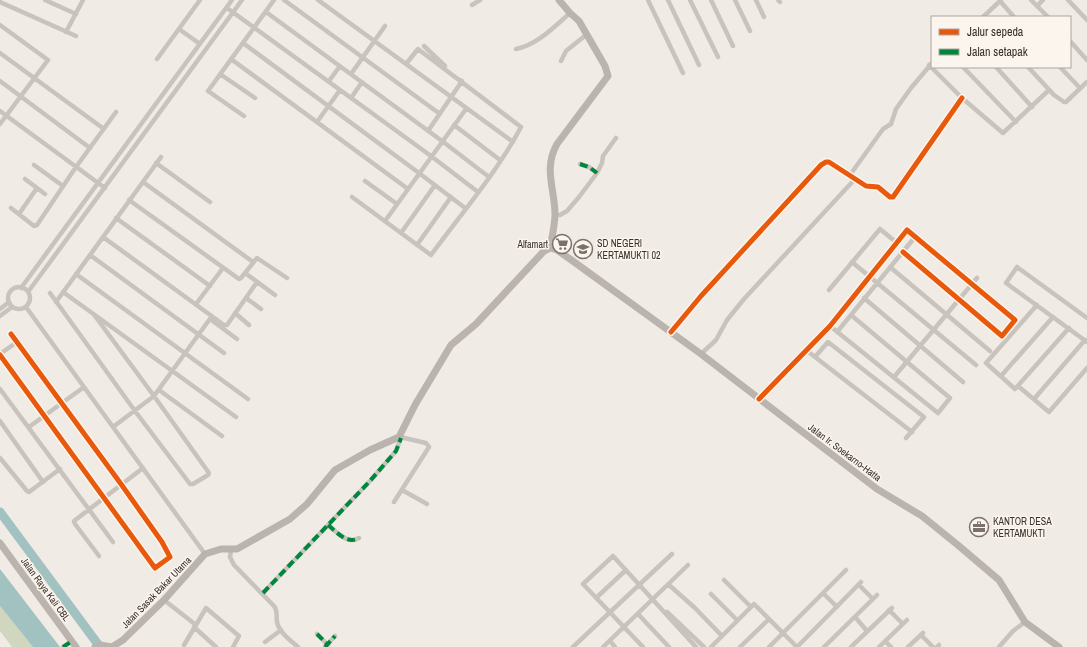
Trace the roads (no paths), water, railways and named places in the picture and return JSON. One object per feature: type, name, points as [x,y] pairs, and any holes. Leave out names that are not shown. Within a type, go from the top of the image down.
[{"type":"main road","points":[[400,435],[405,422],[451,344],[476,324],[540,255],[550,248],[555,215],[550,167],[552,156],[557,144],[608,76],[605,66],[579,21],[559,0]]},
{"type":"main road","name":"Jalan Ir. Soekarno-Hatta","points":[[550,248],[557,250],[600,280],[701,354],[877,490],[915,511],[999,580],[1025,622],[1059,647]]},
{"type":"main road","name":"Jalan Sasak Bakar Utama","points":[[97,646],[112,647],[123,640],[164,600],[205,554],[221,549],[237,549],[290,519],[299,512],[338,467],[400,435]]},
{"type":"main road","name":"Jalan Raya Kali CBL","points":[[0,544],[72,644]]},
{"type":"street","points":[[45,0],[76,14]]},
{"type":"street","points":[[66,32],[83,0]]},
{"type":"street","points":[[157,59],[200,0]]},
{"type":"street","points":[[21,288],[232,0]]},
{"type":"street","points":[[28,292],[242,0]]},
{"type":"street","points":[[244,116],[208,91],[274,0]]},
{"type":"street","points":[[284,0],[440,114]]},
{"type":"street","points":[[472,5],[480,0]]},
{"type":"street","points":[[648,0],[683,73]]},
{"type":"street","points":[[668,0],[699,65]]},
{"type":"street","points":[[690,0],[718,57]]},
{"type":"street","points":[[711,0],[732,46]]},
{"type":"street","points":[[734,0],[750,31]]},
{"type":"street","points":[[756,0],[764,17]]},
{"type":"street","points":[[1031,0],[1047,16]]},
{"type":"street","points":[[1037,6],[1043,0]]},
{"type":"street","points":[[1068,0],[1087,20]]},
{"type":"street","points":[[322,1],[451,98],[513,142]]},
{"type":"street","points":[[984,16],[1000,1],[1013,16]]},
{"type":"street","points":[[0,2],[76,36]]},
{"type":"street","points":[[227,8],[329,81],[478,192]]},
{"type":"street","points":[[266,12],[489,177]]},
{"type":"street","points":[[516,49],[524,48],[533,43],[570,13]]},
{"type":"street","points":[[0,25],[48,60],[0,124]]},
{"type":"street","points":[[351,74],[385,26]]},
{"type":"street","points":[[179,29],[200,44]]},
{"type":"street","points":[[561,61],[566,51],[586,35]]},
{"type":"street","points":[[1071,42],[1087,60]]},
{"type":"street","points":[[243,43],[420,172],[465,208]]},
{"type":"street","points":[[424,46],[462,81]]},
{"type":"street","points":[[352,197],[431,255],[489,177],[513,142],[521,127],[418,49],[406,64]]},
{"type":"street","points":[[0,53],[104,129]]},
{"type":"street","points":[[231,59],[408,189]]},
{"type":"street","points":[[850,175],[883,129],[891,124],[896,110],[930,64]]},
{"type":"street","points":[[329,81],[340,66]]},
{"type":"street","points":[[934,68],[962,98],[1003,133],[1050,90]]},
{"type":"street","points":[[964,68],[1016,122]]},
{"type":"street","points":[[997,68],[1032,106]]},
{"type":"street","points":[[1029,68],[1064,102],[1066,102],[1087,82]]},
{"type":"street","points":[[1061,68],[1080,88]]},
{"type":"street","points":[[220,74],[255,98]]},
{"type":"street","points":[[0,81],[90,148]]},
{"type":"street","points":[[428,131],[462,81]]},
{"type":"street","points":[[351,98],[362,82]]},
{"type":"street","points":[[317,122],[340,90]]},
{"type":"street","points":[[671,332],[701,296],[821,164],[829,162],[866,186],[878,187],[888,196],[893,197],[962,98]]},
{"type":"street","points":[[385,221],[466,109]]},
{"type":"street","points":[[0,111],[105,188]]},
{"type":"street","points":[[11,208],[34,226],[37,225],[76,167],[116,112]]},
{"type":"street","points":[[454,125],[500,160]]},
{"type":"street","points":[[555,215],[560,215],[568,211],[597,173],[602,163],[602,156],[616,138]]},
{"type":"street","points":[[56,302],[161,157]]},
{"type":"street","points":[[156,163],[210,202]]},
{"type":"street","points":[[580,164],[589,167],[597,173]]},
{"type":"street","points":[[34,166],[63,186]]},
{"type":"street","points":[[701,354],[716,340],[727,320],[744,299],[855,178]]},
{"type":"street","points":[[25,179],[44,194]]},
{"type":"street","points":[[365,181],[397,204]]},
{"type":"street","points":[[143,182],[253,262]]},
{"type":"street","points":[[401,233],[435,185]]},
{"type":"street","points":[[19,214],[37,188]]},
{"type":"street","points":[[417,245],[451,197]]},
{"type":"street","points":[[130,200],[238,279],[241,278],[256,258],[287,278]]},
{"type":"street","points":[[116,218],[210,286]]},
{"type":"street","points":[[829,290],[880,228],[897,243]]},
{"type":"street","points":[[759,399],[830,326],[907,230],[1015,320],[1002,336],[903,252]]},
{"type":"street","points":[[103,237],[196,304],[237,339]]},
{"type":"street","points":[[837,332],[915,237]]},
{"type":"street","points":[[90,255],[224,353]]},
{"type":"street","points":[[852,262],[976,365]]},
{"type":"street","points":[[890,267],[990,351]]},
{"type":"street","points":[[1034,399],[1086,341],[1006,283],[1017,267],[1087,318]]},
{"type":"street","points":[[196,304],[223,268]]},
{"type":"street","points":[[245,273],[275,295]]},
{"type":"street","points":[[76,274],[248,399]]},
{"type":"street","points":[[894,377],[977,278]]},
{"type":"street","points":[[211,318],[225,325],[235,314],[257,282]]},
{"type":"street","points":[[15,288],[21,288],[28,292],[30,300],[26,307],[18,309],[12,307],[8,296],[15,288]]},
{"type":"street","points":[[63,292],[236,417]]},
{"type":"street","points":[[50,293],[135,411],[190,484],[193,484],[208,473],[95,316]]},
{"type":"street","points":[[246,298],[261,309]]},
{"type":"street","points":[[864,298],[963,382]]},
{"type":"street","points":[[0,309],[9,302]]},
{"type":"street","points":[[1037,305],[986,363],[1015,389],[1069,328]]},
{"type":"street","points":[[0,316],[12,307]]},
{"type":"street","points":[[26,307],[205,554]]},
{"type":"street","points":[[235,314],[249,325]]},
{"type":"street","points":[[830,326],[938,413],[950,398],[851,315]]},
{"type":"street","points":[[1001,376],[1053,317]]},
{"type":"street","points":[[114,427],[154,396],[211,318]]},
{"type":"street","points":[[11,334],[17,342],[62,403],[164,544],[170,557],[155,568],[0,355],[17,342]]},
{"type":"street","points":[[815,357],[828,342],[924,417],[906,438]]},
{"type":"street","points":[[806,350],[912,432]]},
{"type":"street","points":[[1018,386],[1049,412],[1087,368]]},
{"type":"street","points":[[29,427],[84,387]]},
{"type":"street","points":[[0,389],[114,542]]},
{"type":"street","points":[[159,390],[222,436]]},
{"type":"street","points":[[0,421],[43,482]]},
{"type":"street","points":[[263,593],[358,494],[396,451],[400,435],[430,445],[394,502]]},
{"type":"street","points":[[0,458],[27,491],[30,492],[60,469]]},
{"type":"street","points":[[99,556],[74,523],[75,519],[143,468]]},
{"type":"street","points":[[402,490],[427,504]]},
{"type":"street","points":[[328,525],[349,541],[355,541],[359,538]]},
{"type":"street","points":[[229,550],[230,557],[240,573],[263,593],[276,608],[277,624],[298,647]]},
{"type":"street","points":[[573,647],[672,554]]},
{"type":"street","points":[[643,647],[583,584],[613,556],[696,647]]},
{"type":"street","points":[[603,647],[669,585],[688,565]]},
{"type":"street","points":[[596,598],[626,570]]},
{"type":"street","points":[[769,647],[846,570]]},
{"type":"street","points":[[724,580],[751,607]]},
{"type":"street","points":[[711,647],[754,604],[797,647],[860,583],[875,597],[824,647]]},
{"type":"street","points":[[669,585],[695,608],[722,636]]},
{"type":"street","points":[[711,594],[737,620]]},
{"type":"street","points":[[823,594],[837,607]]},
{"type":"street","points":[[164,600],[195,626],[216,647]]},
{"type":"street","points":[[653,600],[704,647]]},
{"type":"street","points":[[184,646],[206,608],[239,636],[234,647]]},
{"type":"street","points":[[851,647],[890,609],[903,624]]},
{"type":"street","points":[[638,614],[669,647]]},
{"type":"street","points":[[854,617],[868,631]]},
{"type":"street","points":[[740,647],[769,619]]},
{"type":"street","points":[[879,647],[907,620]]},
{"type":"street","points":[[999,647],[1013,631],[1025,622]]},
{"type":"street","points":[[265,642],[281,630]]},
{"type":"street","points":[[317,634],[326,646],[335,636]]},
{"type":"street","points":[[908,647],[922,634],[932,647]]},
{"type":"street","points":[[610,641],[615,647]]},
{"type":"street","points":[[886,641],[891,647]]},
{"type":"street","points":[[63,647],[72,644]]},
{"type":"water","points":[[0,569],[60,647],[33,647],[0,606]]},
{"type":"waterway","points":[[0,512],[100,647]]},
{"type":"place","name":"Alfamart","points":[[562,244]]},
{"type":"place","name":"SD NEGERI KERTAMUKTI 02","points":[[583,249]]},
{"type":"place","name":"KANTOR DESA KERTAMUKTI","points":[[979,527]]}]
